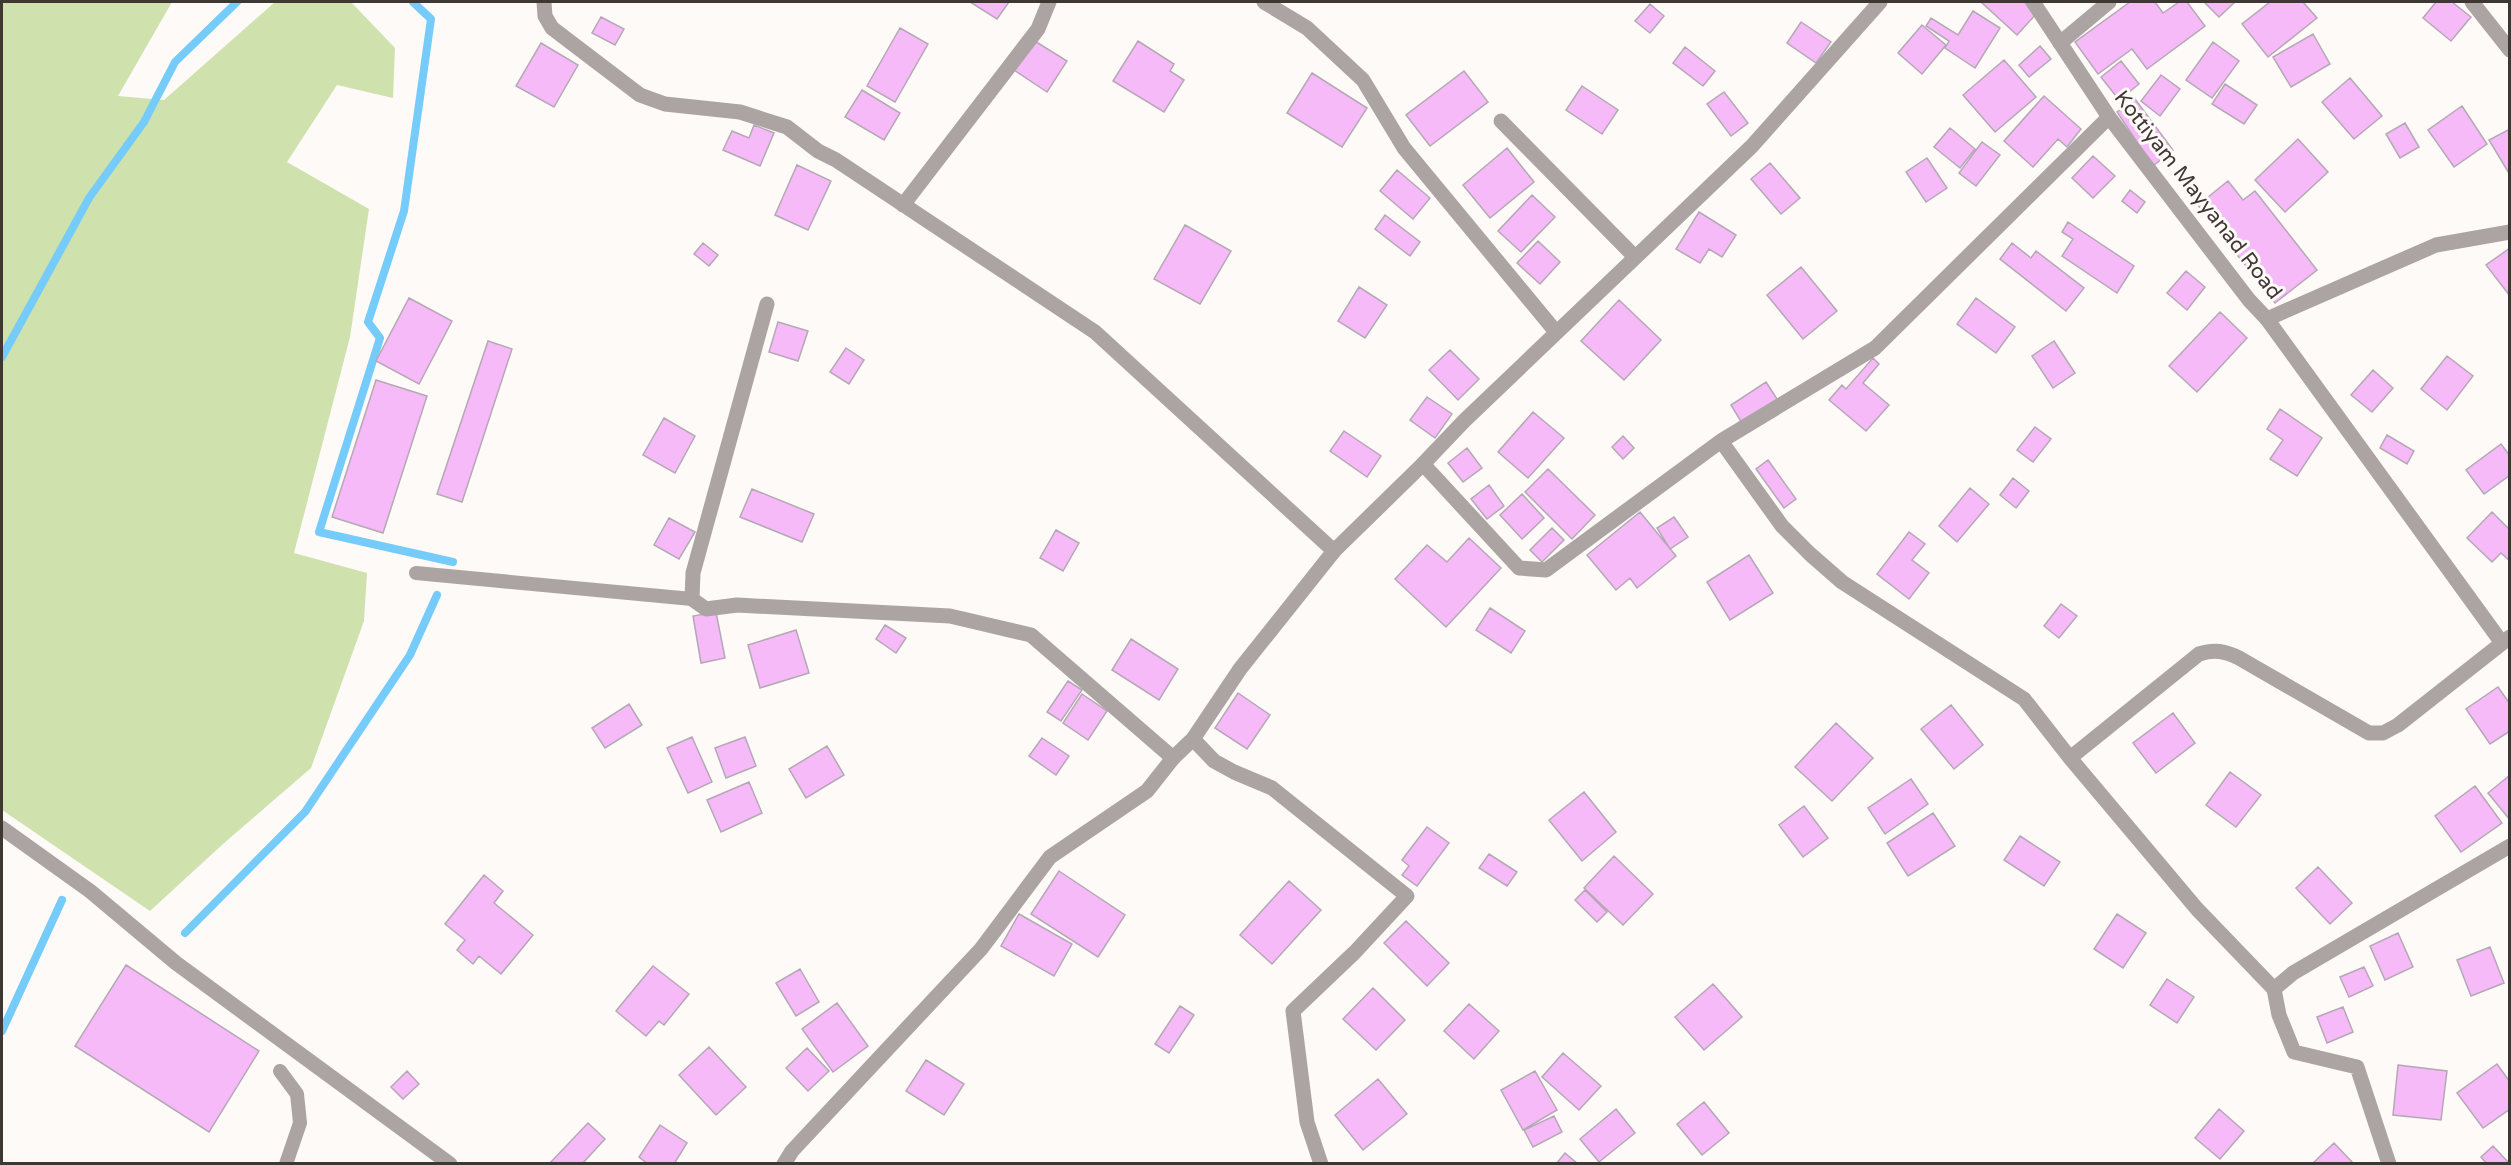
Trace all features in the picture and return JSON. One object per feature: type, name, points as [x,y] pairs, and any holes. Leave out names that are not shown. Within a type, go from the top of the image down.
[{"type":"street","points":[[544,2],[545,16],[552,28],[640,95],[676,106],[740,112],[787,127],[818,151],[1095,332],[1334,551]]},
{"type":"street","points":[[903,205],[1038,29],[1049,2]]},
{"type":"street","points":[[1264,2],[1307,28],[1363,80],[1404,148],[1556,332]]},
{"type":"street","points":[[784,1164],[792,1151],[981,949],[1050,857],[1147,791],[1173,758],[1192,739],[1240,669],[1334,551],[1634,256],[1752,146],[1880,2]]},
{"type":"street","name":"Kottiyam Mayyanad Road","points":[[2033,2],[2109,117],[2249,300],[2267,319],[2436,245],[2510,232]]},
{"type":"street","points":[[2060,43],[2109,2]]},
{"type":"street","points":[[2472,2],[2510,50]]},
{"type":"street","points":[[1423,464],[1519,568],[1546,570],[1722,441],[1875,348],[2109,117]]},
{"type":"street","points":[[1501,121],[1634,256]]},
{"type":"street","points":[[767,304],[693,573],[692,599],[706,609],[736,605],[950,616],[1031,635],[1173,758]]},
{"type":"street","points":[[2070,758],[2199,654],[2212,650],[2227,652],[2239,658],[2369,733],[2383,733],[2398,725],[2506,640],[2267,319]]},
{"type":"street","points":[[1722,441],[1782,526],[1842,582],[2024,699],[2070,758],[2198,909],[2274,989],[2279,1016],[2294,1052],[2356,1067],[2389,1164]]},
{"type":"street","points":[[1192,739],[1214,762],[1272,788],[1407,897],[1355,952],[1293,1011],[1307,1122],[1321,1164]]},
{"type":"street","points":[[2,828],[90,891],[176,963],[450,1164]]},
{"type":"street","points":[[2274,989],[2293,973],[2510,846]]},
{"type":"lane","points":[[416,573],[692,599]]},
{"type":"lane","points":[[280,1071],[297,1094],[300,1123],[286,1164]]},
{"type":"green space","points":[[2,2],[172,2],[118,96],[164,100],[275,2],[351,2],[395,48],[393,98],[337,85],[287,162],[369,209],[350,337],[294,553],[367,573],[364,621],[311,768],[150,911],[2,810]]},
{"type":"building","points":[[970,2],[1009,2],[997,19]]},
{"type":"building","points":[[1981,2],[2024,2],[2037,13],[2017,35]]},
{"type":"building","points":[[2130,2],[2155,2],[2163,13],[2179,2],[2187,2],[2205,26],[2147,69],[2132,49],[2098,74],[2075,42]]},
{"type":"building","points":[[2204,2],[2235,2],[2219,17]]},
{"type":"building","points":[[2270,2],[2303,2],[2317,18],[2268,57],[2242,24]]},
{"type":"building","points":[[2436,2],[2452,2],[2471,17],[2451,41],[2423,18]]},
{"type":"building","points":[[1650,4],[1664,16],[1650,33],[1635,21]]},
{"type":"building","points":[[1973,11],[2000,28],[1975,68],[1945,48],[1949,41],[1926,26],[1931,18],[1958,35]]},
{"type":"building","points":[[601,17],[624,29],[615,45],[592,33]]},
{"type":"building","points":[[1801,22],[1831,42],[1816,63],[1787,43]]},
{"type":"building","points":[[1922,25],[1946,45],[1922,74],[1898,53]]},
{"type":"building","points":[[900,28],[928,44],[895,102],[867,86]]},
{"type":"building","points":[[2313,34],[2330,64],[2291,87],[2273,57]]},
{"type":"building","points":[[1033,40],[1067,61],[1047,92],[1014,70]]},
{"type":"building","points":[[1138,41],[1174,64],[1170,71],[1184,80],[1164,112],[1113,81]]},
{"type":"building","points":[[2213,42],[2239,61],[2212,98],[2186,80]]},
{"type":"building","points":[[541,43],[578,65],[554,107],[516,86]]},
{"type":"building","points":[[2040,46],[2051,59],[2029,77],[2019,65]]},
{"type":"building","points":[[1685,47],[1715,71],[1703,86],[1673,63]]},
{"type":"building","points":[[2004,60],[2036,97],[1995,132],[1963,95]]},
{"type":"building","points":[[2121,61],[2139,84],[2119,100],[2101,77]]},
{"type":"building","points":[[1464,71],[1488,102],[1430,146],[1406,115]]},
{"type":"building","points":[[1312,73],[1367,108],[1342,147],[1287,113]]},
{"type":"building","points":[[2161,75],[2180,89],[2160,116],[2141,101]]},
{"type":"building","points":[[2350,78],[2382,116],[2354,139],[2322,102]]},
{"type":"building","points":[[2225,84],[2257,105],[2244,124],[2212,104]]},
{"type":"building","points":[[1582,86],[1618,110],[1602,134],[1566,110]]},
{"type":"building","points":[[862,90],[900,113],[884,140],[845,117]]},
{"type":"building","points":[[1724,92],[1748,123],[1731,136],[1707,104]]},
{"type":"building","points":[[2044,96],[2081,129],[2067,147],[2058,139],[2033,167],[2004,141]]},
{"type":"building","points":[[2135,99],[2173,150],[2153,166],[2117,112]]},
{"type":"building","points":[[2462,106],[2487,144],[2454,167],[2428,130]]},
{"type":"building","points":[[2405,123],[2419,147],[2400,158],[2386,134]]},
{"type":"building","points":[[754,125],[774,133],[760,166],[723,150],[732,131],[749,138]]},
{"type":"building","points":[[1950,128],[1975,149],[1960,168],[1934,147]]},
{"type":"building","points":[[2510,129],[2510,175],[2489,140]]},
{"type":"building","points":[[2298,139],[2328,172],[2285,212],[2255,180]]},
{"type":"building","points":[[1982,142],[2000,155],[1976,186],[1959,173]]},
{"type":"building","points":[[1507,148],[1534,182],[1490,218],[1463,185]]},
{"type":"building","points":[[2093,156],[2115,176],[2093,198],[2072,178]]},
{"type":"building","points":[[1927,158],[1947,188],[1926,202],[1906,172]]},
{"type":"building","points":[[1770,163],[1800,198],[1781,214],[1751,179]]},
{"type":"building","points":[[797,165],[831,181],[808,230],[775,215]]},
{"type":"building","points":[[1397,170],[1430,198],[1413,219],[1380,191]]},
{"type":"building","points":[[2228,181],[2243,200],[2255,191],[2317,270],[2275,303],[2198,205]]},
{"type":"building","points":[[2130,190],[2145,202],[2137,213],[2122,201]]},
{"type":"building","points":[[1532,195],[1555,217],[1521,252],[1498,231]]},
{"type":"building","points":[[1699,212],[1736,235],[1722,257],[1709,249],[1700,263],[1676,249]]},
{"type":"building","points":[[1385,215],[1420,242],[1410,256],[1375,229]]},
{"type":"building","points":[[2068,222],[2134,266],[2117,293],[2062,256],[2073,239],[2062,232]]},
{"type":"building","points":[[1185,225],[1231,251],[1200,304],[1154,279]]},
{"type":"building","points":[[1538,241],[1560,262],[1540,284],[1517,263]]},
{"type":"building","points":[[703,243],[718,255],[709,266],[694,254]]},
{"type":"building","points":[[2012,243],[2031,258],[2036,251],[2084,288],[2066,311],[2000,259]]},
{"type":"building","points":[[2510,248],[2510,296],[2486,265]]},
{"type":"building","points":[[1801,267],[1837,311],[1803,339],[1767,295]]},
{"type":"building","points":[[2186,271],[2205,287],[2187,310],[2167,293]]},
{"type":"building","points":[[1359,287],[1387,305],[1365,338],[1338,321]]},
{"type":"building","points":[[409,298],[452,321],[419,384],[376,361]]},
{"type":"building","points":[[1976,298],[2015,327],[1996,353],[1957,324]]},
{"type":"building","points":[[1619,300],[1661,340],[1624,380],[1581,341]]},
{"type":"building","points":[[2220,312],[2247,338],[2197,392],[2169,366]]},
{"type":"building","points":[[778,322],[808,331],[798,361],[769,352]]},
{"type":"building","points":[[488,341],[512,349],[462,502],[437,494]]},
{"type":"building","points":[[2054,341],[2075,373],[2053,388],[2032,356]]},
{"type":"building","points":[[846,348],[864,360],[849,384],[830,372]]},
{"type":"building","points":[[1450,350],[1479,379],[1458,400],[1429,370]]},
{"type":"building","points":[[2447,356],[2473,376],[2447,410],[2421,389]]},
{"type":"building","points":[[1873,358],[1879,364],[1863,383],[1889,405],[1866,431],[1829,400],[1842,385],[1846,389]]},
{"type":"building","points":[[2373,370],[2393,388],[2372,412],[2351,395]]},
{"type":"building","points":[[376,380],[427,396],[383,533],[332,517]]},
{"type":"building","points":[[1766,382],[1779,402],[1743,425],[1731,405]]},
{"type":"building","points":[[1427,397],[1452,414],[1435,438],[1410,420]]},
{"type":"building","points":[[2280,409],[2322,438],[2297,476],[2270,459],[2283,440],[2267,429]]},
{"type":"building","points":[[1533,412],[1564,438],[1528,478],[1498,452]]},
{"type":"building","points":[[664,418],[695,436],[675,473],[643,455]]},
{"type":"building","points":[[2035,427],[2051,439],[2033,462],[2017,450]]},
{"type":"building","points":[[1344,431],[1381,456],[1367,477],[1330,451]]},
{"type":"building","points":[[2387,435],[2414,451],[2407,464],[2380,448]]},
{"type":"building","points":[[1623,436],[1634,448],[1623,459],[1612,447]]},
{"type":"building","points":[[2501,444],[2510,456],[2510,475],[2484,494],[2466,470]]},
{"type":"building","points":[[1467,448],[1482,468],[1463,482],[1448,463]]},
{"type":"building","points":[[1768,460],[1796,499],[1784,508],[1756,469]]},
{"type":"building","points":[[1548,469],[1595,515],[1572,539],[1525,492]]},
{"type":"building","points":[[2013,478],[2029,491],[2016,508],[2000,495]]},
{"type":"building","points":[[1489,485],[1504,506],[1487,519],[1471,499]]},
{"type":"building","points":[[1970,488],[1989,504],[1957,542],[1939,526]]},
{"type":"building","points":[[752,489],[814,514],[802,542],[740,517]]},
{"type":"building","points":[[1522,494],[1544,518],[1522,539],[1500,515]]},
{"type":"building","points":[[1640,512],[1676,556],[1637,588],[1630,578],[1616,590],[1587,555]]},
{"type":"building","points":[[2492,512],[2510,530],[2510,561],[2501,553],[2492,562],[2467,538]]},
{"type":"building","points":[[1674,517],[1688,537],[1670,549],[1657,528]]},
{"type":"building","points":[[669,518],[695,532],[679,559],[654,545]]},
{"type":"building","points":[[1552,528],[1564,540],[1542,562],[1530,550]]},
{"type":"building","points":[[1056,530],[1079,543],[1063,571],[1040,558]]},
{"type":"building","points":[[1909,532],[1925,544],[1912,560],[1929,573],[1909,599],[1877,574]]},
{"type":"building","points":[[1469,538],[1501,568],[1446,627],[1395,579],[1427,545],[1447,562]]},
{"type":"building","points":[[1749,555],[1773,593],[1730,620],[1707,582]]},
{"type":"building","points":[[2061,604],[2077,616],[2059,638],[2044,626]]},
{"type":"building","points":[[1490,608],[1525,631],[1511,653],[1476,630]]},
{"type":"building","points":[[716,612],[725,658],[701,663],[693,616]]},
{"type":"building","points":[[885,625],[906,638],[896,653],[876,639]]},
{"type":"building","points":[[796,630],[809,673],[760,688],[748,645]]},
{"type":"building","points":[[1131,639],[1178,669],[1159,700],[1112,670]]},
{"type":"building","points":[[1068,681],[1082,690],[1061,721],[1047,712]]},
{"type":"building","points":[[2498,687],[2510,704],[2510,731],[2490,744],[2466,709]]},
{"type":"building","points":[[1238,693],[1270,715],[1247,749],[1215,728]]},
{"type":"building","points":[[1082,694],[1107,711],[1088,740],[1063,723]]},
{"type":"building","points":[[629,704],[642,725],[605,748],[592,728]]},
{"type":"building","points":[[1951,705],[1983,745],[1954,769],[1921,729]]},
{"type":"building","points":[[2173,713],[2195,743],[2156,773],[2133,743]]},
{"type":"building","points":[[1836,723],[1873,758],[1832,801],[1795,767]]},
{"type":"building","points":[[692,737],[712,782],[688,793],[667,748]]},
{"type":"building","points":[[745,737],[756,766],[726,778],[715,748]]},
{"type":"building","points":[[1042,738],[1069,756],[1056,775],[1029,756]]},
{"type":"building","points":[[827,746],[844,775],[806,798],[789,769]]},
{"type":"building","points":[[2230,772],[2261,795],[2236,827],[2206,805]]},
{"type":"building","points":[[2510,775],[2510,820],[2488,793]]},
{"type":"building","points":[[1911,779],[1928,804],[1885,834],[1868,808]]},
{"type":"building","points":[[749,782],[762,813],[721,832],[707,800]]},
{"type":"building","points":[[2475,786],[2502,823],[2461,852],[2435,816]]},
{"type":"building","points":[[1584,792],[1616,832],[1582,861],[1549,820]]},
{"type":"building","points":[[1804,806],[1828,838],[1803,857],[1779,825]]},
{"type":"building","points":[[1933,813],[1955,846],[1908,876],[1887,843]]},
{"type":"building","points":[[1427,827],[1449,843],[1417,886],[1402,875],[1409,866],[1402,860]]},
{"type":"building","points":[[2020,836],[2060,862],[2044,886],[2004,860]]},
{"type":"building","points":[[1489,854],[1517,872],[1507,886],[1479,868]]},
{"type":"building","points":[[1614,856],[1653,894],[1623,925],[1584,888]]},
{"type":"building","points":[[2318,867],[2352,903],[2330,924],[2296,888]]},
{"type":"building","points":[[1059,871],[1125,915],[1098,957],[1031,914]]},
{"type":"building","points":[[484,875],[503,891],[494,903],[533,935],[501,974],[479,956],[473,964],[457,950],[465,940],[445,924]]},
{"type":"building","points":[[1289,881],[1321,910],[1272,964],[1240,935]]},
{"type":"building","points":[[1585,890],[1607,912],[1597,922],[1575,900]]},
{"type":"building","points":[[1019,914],[1072,944],[1054,976],[1001,946]]},
{"type":"building","points":[[2117,914],[2146,933],[2123,968],[2094,949]]},
{"type":"building","points":[[1406,921],[1449,963],[1427,986],[1384,943]]},
{"type":"building","points":[[2398,933],[2413,967],[2385,980],[2370,946]]},
{"type":"building","points":[[2490,947],[2504,983],[2471,996],[2457,960]]},
{"type":"building","points":[[126,965],[259,1051],[209,1132],[75,1046]]},
{"type":"building","points":[[653,966],[689,994],[664,1025],[659,1021],[646,1036],[616,1011]]},
{"type":"building","points":[[2364,967],[2373,986],[2349,997],[2340,977]]},
{"type":"building","points":[[800,969],[819,1002],[796,1016],[776,983]]},
{"type":"building","points":[[2167,979],[2194,997],[2177,1023],[2150,1005]]},
{"type":"building","points":[[1713,984],[1742,1017],[1704,1050],[1675,1017]]},
{"type":"building","points":[[1373,988],[1405,1020],[1376,1050],[1343,1019]]},
{"type":"building","points":[[837,1003],[868,1046],[833,1072],[802,1029]]},
{"type":"building","points":[[1469,1004],[1499,1031],[1474,1059],[1444,1031]]},
{"type":"building","points":[[1180,1006],[1194,1015],[1169,1053],[1155,1044]]},
{"type":"building","points":[[2343,1007],[2353,1032],[2327,1043],[2317,1017]]},
{"type":"building","points":[[709,1047],[746,1087],[716,1115],[679,1075]]},
{"type":"building","points":[[807,1048],[829,1071],[808,1091],[786,1068]]},
{"type":"building","points":[[1563,1053],[1601,1086],[1579,1110],[1542,1077]]},
{"type":"building","points":[[926,1060],[964,1084],[944,1115],[906,1091]]},
{"type":"building","points":[[2497,1064],[2510,1082],[2510,1109],[2483,1128],[2457,1093]]},
{"type":"building","points":[[2398,1065],[2447,1071],[2441,1120],[2393,1115]]},
{"type":"building","points":[[407,1071],[419,1084],[403,1099],[391,1087]]},
{"type":"building","points":[[1535,1071],[1557,1110],[1523,1130],[1501,1090]]},
{"type":"building","points":[[1378,1079],[1407,1114],[1363,1150],[1335,1115]]},
{"type":"building","points":[[1704,1102],[1729,1133],[1702,1155],[1677,1124]]},
{"type":"building","points":[[1616,1109],[1635,1133],[1599,1162],[1580,1139]]},
{"type":"building","points":[[2219,1109],[2244,1131],[2220,1159],[2195,1138]]},
{"type":"building","points":[[1554,1116],[1562,1132],[1533,1147],[1524,1130]]},
{"type":"building","points":[[588,1123],[605,1139],[582,1164],[549,1164]]},
{"type":"building","points":[[660,1125],[687,1143],[674,1164],[648,1164],[639,1157]]},
{"type":"building","points":[[2334,1143],[2354,1164],[2312,1164]]},
{"type":"building","points":[[2493,1146],[2508,1162],[2506,1164],[2487,1164],[2481,1157]]},
{"type":"building","points":[[1565,1153],[1578,1164],[1556,1164]]},
{"type":"waterway","points":[[2,357],[89,198],[144,122],[175,62],[237,2]]},
{"type":"waterway","points":[[413,2],[431,19],[404,211],[368,322],[380,338],[319,532],[453,562]]},
{"type":"waterway","points":[[185,933],[305,812],[410,655],[437,595]]},
{"type":"waterway","points":[[2,1031],[62,900]]}]
